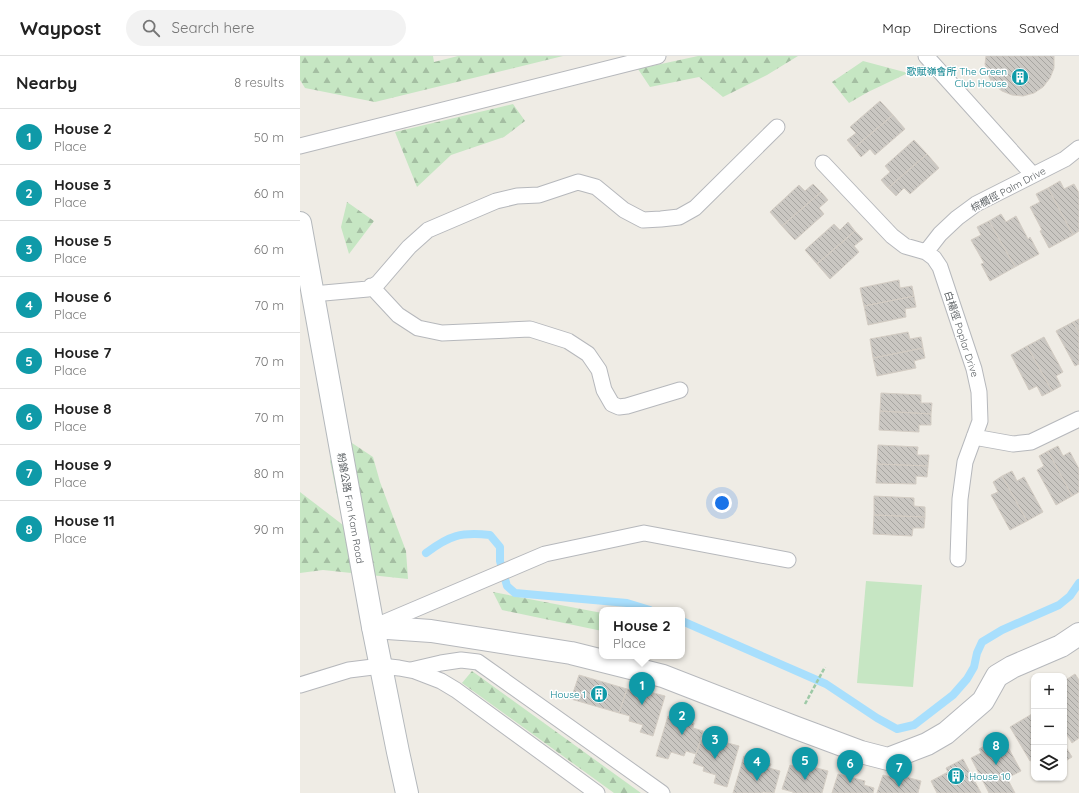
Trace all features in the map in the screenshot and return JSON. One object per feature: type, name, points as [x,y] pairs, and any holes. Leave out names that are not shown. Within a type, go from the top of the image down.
[{"type":"street","name":"粉錦公路 Fan Kam Road","points":[[300,223],[380,666],[407,793]]},
{"type":"street","points":[[373,627],[431,631],[571,653],[663,676],[861,752],[888,759],[927,744],[946,733],[983,701],[997,676],[1012,667],[1061,646],[1079,634]]},
{"type":"lane","points":[[300,146],[658,56]]},
{"type":"lane","points":[[926,56],[1033,175]]},
{"type":"lane","points":[[313,294],[368,289],[378,283],[408,247],[428,230],[496,201],[517,196],[539,195],[578,182],[596,187],[624,210],[643,220],[679,217],[696,208],[777,127]]},
{"type":"lane","name":"棕櫚徑 Palm Drive","points":[[926,252],[940,234],[957,218],[976,204],[1065,159],[1079,148]]},
{"type":"lane","points":[[823,163],[892,236],[905,246],[926,252]]},
{"type":"lane","name":"白楊徑 Poplar Drive","points":[[926,252],[934,258],[940,267],[974,369],[979,392],[980,421],[965,462],[960,499],[958,559]]},
{"type":"lane","points":[[371,286],[398,314],[418,328],[442,333],[530,329],[568,341],[588,354],[599,370],[604,390],[612,404],[619,407],[680,390]]},
{"type":"lane","points":[[974,437],[1012,444],[1031,442],[1079,418]]},
{"type":"lane","points":[[373,627],[545,554],[644,533],[788,560]]},
{"type":"lane","points":[[410,671],[440,663],[460,660],[478,662],[662,793]]},
{"type":"lane","points":[[300,685],[348,670],[380,666],[415,671],[429,676],[456,690],[597,793]]},
{"type":"path","points":[[794,727],[825,668]]},
{"type":"green space","points":[[300,56],[433,56],[434,62],[458,56],[563,56],[375,102],[305,88],[300,80]]},
{"type":"green space","points":[[698,56],[798,56],[767,75],[723,97],[699,77],[650,87],[638,69]]},
{"type":"green space","points":[[863,61],[908,73],[849,103],[832,82]]},
{"type":"green space","points":[[513,104],[525,121],[504,137],[451,155],[417,187],[395,132]]},
{"type":"green space","points":[[347,202],[374,221],[349,254],[341,227]]},
{"type":"green space","points":[[343,437],[373,457],[380,482],[406,551],[408,579],[323,570],[300,573],[300,492],[343,525],[330,461]]},
{"type":"green space","points":[[866,581],[922,585],[913,687],[857,683]]},
{"type":"green space","points":[[493,592],[599,612],[599,630],[502,610]]},
{"type":"green space","points":[[472,671],[641,793],[614,793],[462,683]]},
{"type":"building","name":"歌賦嶺會所 The Green Club House","points":[[986,56],[1054,56],[1054,68],[1050,78],[1043,87],[1034,93],[1023,96],[1012,95],[1002,91],[993,84],[988,75],[985,64]]},
{"type":"building","points":[[880,101],[893,115],[854,148],[847,140],[856,133],[850,127]]},
{"type":"building","points":[[893,115],[905,129],[875,155],[870,149],[861,157],[854,148]]},
{"type":"building","points":[[914,140],[927,154],[888,188],[881,180],[890,172],[885,166]]},
{"type":"building","points":[[927,154],[939,168],[910,194],[904,188],[896,196],[888,188]]},
{"type":"building","points":[[1060,181],[1064,189],[1074,184],[1079,193],[1079,231],[1073,235],[1048,188]]},
{"type":"building","points":[[813,184],[821,192],[782,226],[770,212],[799,185],[805,191]]},
{"type":"building","points":[[1048,188],[1073,235],[1049,248],[1040,231],[1042,230],[1030,207],[1040,202],[1036,194]]},
{"type":"building","points":[[821,192],[828,200],[819,208],[824,214],[795,240],[782,226]]},
{"type":"building","points":[[1001,214],[1006,222],[1016,216],[1028,239],[1030,237],[1039,254],[1015,267],[989,221]]},
{"type":"building","points":[[989,221],[1015,267],[990,281],[981,264],[984,263],[971,240],[981,235],[977,227]]},
{"type":"building","points":[[848,222],[855,231],[817,264],[805,250],[834,224],[840,230]]},
{"type":"building","points":[[855,231],[863,239],[854,246],[859,252],[830,279],[817,264]]},
{"type":"building","points":[[899,280],[900,288],[912,286],[914,296],[864,306],[860,288]]},
{"type":"building","points":[[914,296],[916,307],[905,309],[906,317],[868,325],[864,306]]},
{"type":"building","points":[[1079,319],[1079,333],[1073,322]]},
{"type":"building","points":[[1073,322],[1079,333],[1079,364],[1075,366],[1056,331]]},
{"type":"building","points":[[908,332],[910,339],[921,337],[923,348],[873,358],[870,339]]},
{"type":"building","points":[[1044,337],[1063,372],[1056,376],[1061,386],[1052,391],[1027,346]]},
{"type":"building","points":[[1027,346],[1052,391],[1042,396],[1037,386],[1029,390],[1011,355]]},
{"type":"building","points":[[923,348],[925,358],[914,361],[916,368],[877,376],[873,358]]},
{"type":"building","points":[[881,393],[921,395],[921,403],[932,403],[931,414],[880,411]]},
{"type":"building","points":[[880,411],[931,414],[931,425],[919,425],[919,432],[879,430]]},
{"type":"building","points":[[878,445],[918,447],[917,455],[929,455],[928,466],[877,464]]},
{"type":"building","points":[[1058,446],[1063,456],[1070,452],[1079,469],[1079,492],[1072,496],[1048,451]]},
{"type":"building","points":[[1048,451],[1072,496],[1056,505],[1037,470],[1044,466],[1039,456]]},
{"type":"building","points":[[877,464],[928,466],[927,477],[916,476],[916,484],[876,483]]},
{"type":"building","points":[[1012,471],[1017,481],[1024,477],[1043,512],[1027,521],[1002,476]]},
{"type":"building","points":[[1002,476],[1027,521],[1010,530],[991,495],[998,492],[993,482]]},
{"type":"building","points":[[874,496],[914,498],[914,506],[925,507],[925,517],[874,515]]},
{"type":"building","points":[[874,515],[925,517],[924,528],[913,528],[912,536],[873,534]]},
{"type":"building","points":[[1075,674],[1079,680],[1079,738],[1072,743],[1067,735],[1067,679]]},
{"type":"building","name":"House 1","points":[[579,675],[627,689],[619,713],[571,699]]},
{"type":"building","points":[[627,689],[645,695],[646,691],[665,696],[653,736],[640,732],[643,725],[629,721],[630,716],[619,713]]},
{"type":"building","points":[[1031,715],[1031,760],[1030,761],[1010,727]]},
{"type":"building","points":[[668,716],[694,723],[693,728],[703,731],[696,754],[686,751],[684,756],[671,752],[668,759],[656,756]]},
{"type":"building","points":[[1002,736],[1021,771],[1007,778],[1015,793],[989,793],[971,758],[981,753],[979,749]]},
{"type":"building","points":[[701,740],[719,745],[720,741],[739,746],[727,787],[714,783],[716,775],[703,771],[704,767],[693,763]]},
{"type":"building","points":[[1067,749],[1072,757],[1067,760]]},
{"type":"building","points":[[744,756],[771,764],[769,768],[780,771],[774,793],[733,793]]},
{"type":"building","name":"House 10","points":[[963,759],[981,793],[937,793],[931,781],[948,772],[946,768]]},
{"type":"building","points":[[790,765],[808,770],[809,766],[828,771],[822,793],[793,793],[782,789]]},
{"type":"building","points":[[838,774],[865,781],[864,785],[874,788],[873,793],[832,793]]},
{"type":"building","points":[[883,775],[901,780],[902,776],[921,781],[918,793],[877,793]]},
{"type":"waterway","points":[[426,553],[442,542],[456,536],[471,534],[490,535],[500,547],[500,561],[507,586],[515,593],[627,603],[640,607]]},
{"type":"waterway","points":[[685,622],[826,684],[877,718],[897,729],[914,725],[953,695],[967,679],[974,667],[977,653],[982,642],[1002,630],[1059,605],[1070,596],[1079,583]]},
{"type":"place","name":"歌賦嶺會所 The Green Club House","points":[[1020,77]]},
{"type":"place","name":"House 1","points":[[599,694]]},
{"type":"place","name":"House 2","points":[[642,705]]},
{"type":"place","name":"House 3","points":[[682,735]]},
{"type":"place","name":"House 5","points":[[715,759]]},
{"type":"place","name":"House 11","points":[[996,765]]},
{"type":"place","name":"House 10","points":[[956,776]]},
{"type":"place","name":"House 7","points":[[805,780]]},
{"type":"place","name":"House 6","points":[[757,781]]},
{"type":"place","name":"House 8","points":[[850,783]]},
{"type":"place","name":"House 9","points":[[899,787]]}]
